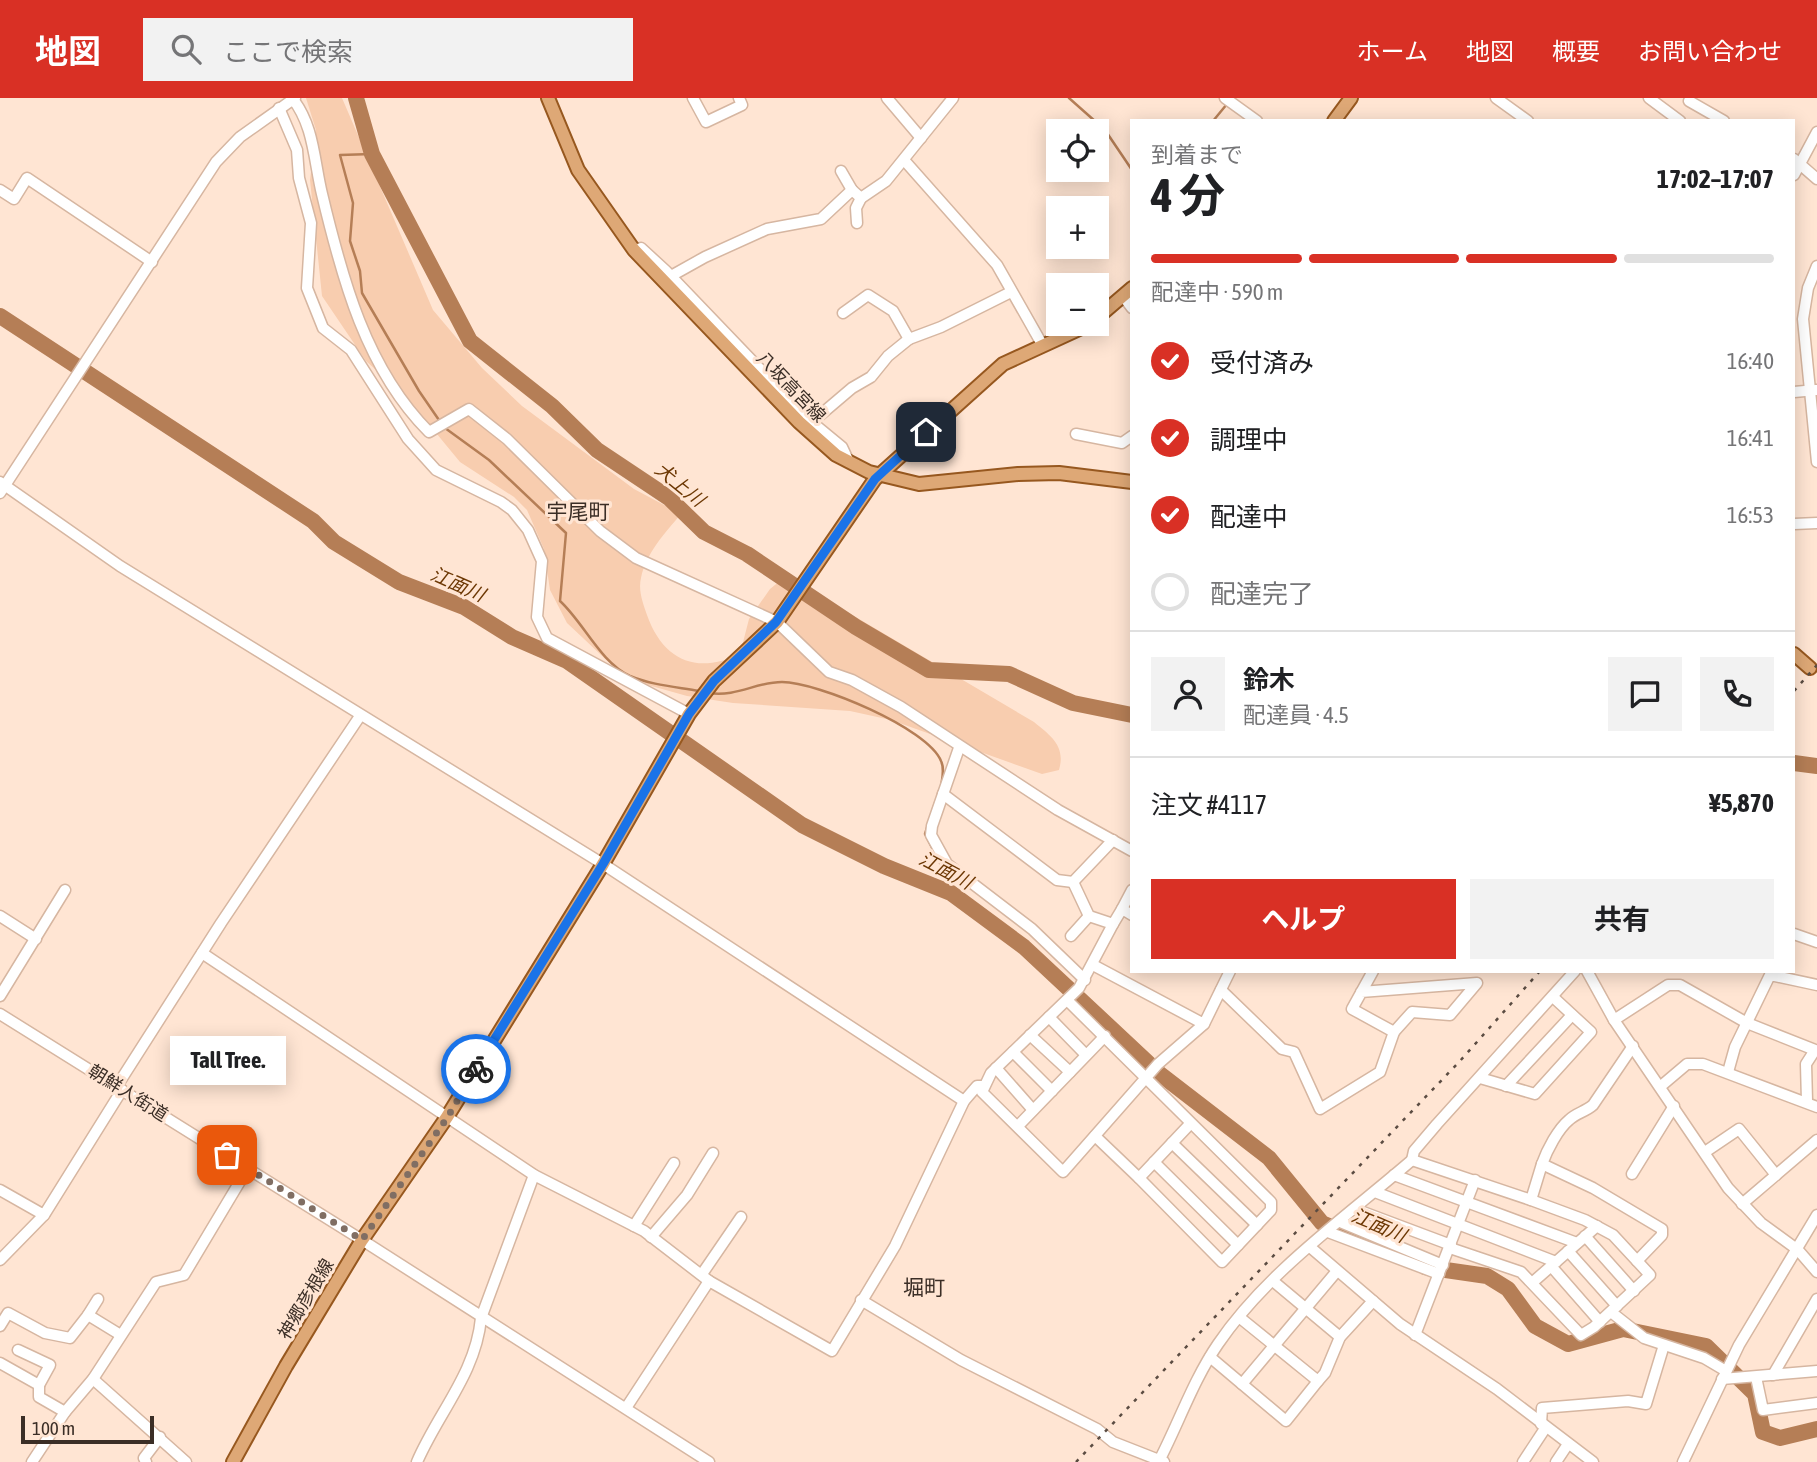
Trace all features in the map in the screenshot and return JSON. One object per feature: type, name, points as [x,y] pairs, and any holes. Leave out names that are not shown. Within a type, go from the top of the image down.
[{"type":"main road","name":"八坂高宮線","points":[[548,98],[578,170],[634,250],[820,443],[849,462],[880,475],[919,484],[1018,474],[1059,473],[1130,482]]},
{"type":"main road","points":[[1335,119],[1351,98]]},
{"type":"main road","points":[[1109,308],[1128,292]]},
{"type":"main road","name":"神郷彦根線","points":[[233,1462],[286,1366],[362,1240],[447,1118],[603,864],[689,714],[714,681],[779,618],[870,485],[1003,363],[1064,336]]},
{"type":"main road","points":[[1795,655],[1810,668]]},
{"type":"street","points":[[964,1101],[603,864],[120,566],[2,487],[216,162],[240,137],[293,98],[309,127],[335,252],[354,308],[384,373],[414,418],[429,432],[469,409],[507,439],[600,531],[636,558],[659,571],[779,618],[829,672],[852,680],[901,707],[959,748],[1130,850]]},
{"type":"street","points":[[693,98],[706,122],[742,105],[739,98]]},
{"type":"street","points":[[887,98],[921,138]]},
{"type":"street","points":[[857,223],[856,208],[861,198],[886,181],[953,98]]},
{"type":"street","points":[[1225,98],[1254,119]]},
{"type":"street","points":[[1496,98],[1525,119]]},
{"type":"street","points":[[1649,98],[1678,119]]},
{"type":"street","points":[[1680,119],[1690,100],[1721,119]]},
{"type":"street","points":[[279,108],[297,150],[299,178],[311,223],[307,288],[323,328],[351,350],[408,439],[436,470],[501,502],[512,510],[528,530],[542,561],[537,617],[547,638],[689,714]]},
{"type":"street","points":[[1817,132],[1797,161],[1817,179]]},
{"type":"street","points":[[904,160],[997,265],[1043,346]]},
{"type":"street","points":[[841,172],[852,190],[861,198]]},
{"type":"street","points":[[0,190],[14,199],[27,178],[152,262]]},
{"type":"street","points":[[671,276],[766,229],[821,219],[852,190]]},
{"type":"street","points":[[634,250],[641,248],[671,276],[812,422],[842,447],[849,462]]},
{"type":"street","points":[[1817,266],[1808,288],[1803,319],[1814,390],[1817,462]]},
{"type":"street","points":[[812,422],[852,388],[871,377],[888,356],[909,339],[941,327],[1012,292]]},
{"type":"street","points":[[843,313],[868,295],[893,311],[909,339]]},
{"type":"street","points":[[1795,392],[1814,390]]},
{"type":"street","points":[[1076,434],[1122,443],[1130,437]]},
{"type":"street","points":[[1795,524],[1817,523]]},
{"type":"street","points":[[0,1260],[44,1215],[202,953],[360,716]]},
{"type":"street","points":[[959,748],[931,835],[947,864],[1032,929],[1105,1036],[1149,1076],[1189,1124],[1271,1202],[1271,1210],[1222,1262],[1095,1136]]},
{"type":"street","points":[[943,794],[1057,880],[1073,882]]},
{"type":"street","points":[[1073,882],[1113,840]]},
{"type":"street","points":[[1073,882],[1089,916],[1113,924]]},
{"type":"street","points":[[0,996],[65,890]]},
{"type":"street","points":[[1130,894],[1093,965],[1076,991],[996,1068],[982,1092],[1063,1172],[1158,1064],[1204,1024],[1229,973]]},
{"type":"street","points":[[1122,909],[1130,914]]},
{"type":"street","points":[[0,916],[36,939]]},
{"type":"street","points":[[1071,936],[1089,916]]},
{"type":"street","points":[[1795,934],[1817,942]]},
{"type":"street","points":[[202,953],[534,1175],[634,1226],[706,1278],[832,1351],[895,1246],[964,1101],[977,1086],[984,1086]]},
{"type":"street","points":[[1093,965],[1204,1024]]},
{"type":"street","points":[[1372,973],[1352,1009],[1394,1032]]},
{"type":"street","points":[[861,1300],[961,1360],[1097,1429],[1112,1441],[1156,1461],[1163,1461],[1210,1357],[1239,1317],[1310,1247],[1412,1160],[1414,1151],[1573,973]]},
{"type":"street","points":[[1588,973],[1614,1020],[1742,1204],[1761,1223],[1798,1250],[1817,1272]]},
{"type":"street","points":[[1728,1072],[1767,973],[1817,985]]},
{"type":"street","points":[[1221,990],[1282,1049],[1294,1052],[1320,1109],[1380,1072],[1394,1032],[1412,1012],[1450,1015],[1477,983],[1361,992]]},
{"type":"street","points":[[1614,1020],[1668,985],[1680,985],[1746,1023],[1816,1049],[1807,1064],[1807,1101]]},
{"type":"street","points":[[1480,1078],[1535,1094],[1591,1032],[1553,997]]},
{"type":"street","name":"朝鮮人街道","points":[[0,1014],[362,1240],[709,1462]]},
{"type":"street","points":[[1506,1086],[1572,1015]]},
{"type":"street","points":[[1049,1017],[1086,1055]]},
{"type":"street","points":[[1030,1035],[1070,1072]]},
{"type":"street","points":[[1018,1126],[1105,1036]]},
{"type":"street","points":[[1531,1200],[1546,1153],[1569,1120],[1586,1112],[1593,1105],[1633,1046]]},
{"type":"street","points":[[1013,1052],[1052,1091]]},
{"type":"street","points":[[1661,1086],[1687,1064],[1703,1064],[1817,1107]]},
{"type":"street","points":[[996,1068],[1033,1110]]},
{"type":"street","points":[[1632,1174],[1674,1106]]},
{"type":"street","points":[[1139,1178],[1189,1124]]},
{"type":"street","points":[[1705,1153],[1739,1129],[1776,1175]]},
{"type":"street","points":[[1742,1204],[1817,1140]]},
{"type":"street","points":[[1172,1143],[1257,1225]]},
{"type":"street","points":[[651,1237],[687,1195],[713,1153]]},
{"type":"street","points":[[1355,1209],[1521,1272],[1581,1335],[1600,1322],[1650,1275],[1613,1236],[1597,1226],[1531,1200],[1412,1160]]},
{"type":"street","points":[[1154,1162],[1238,1245]]},
{"type":"street","points":[[634,1226],[674,1163]]},
{"type":"street","points":[[1542,1164],[1593,1188],[1662,1229],[1662,1235],[1637,1261]]},
{"type":"street","points":[[32,1462],[65,1412],[93,1379],[156,1282],[184,1275],[248,1168]]},
{"type":"street","points":[[417,1462],[470,1367],[479,1339],[481,1318],[534,1175]]},
{"type":"street","points":[[1394,1175],[1577,1244]]},
{"type":"street","points":[[1415,1335],[1475,1181]]},
{"type":"street","points":[[0,1190],[44,1215]]},
{"type":"street","points":[[1375,1192],[1553,1264],[1600,1322]]},
{"type":"street","points":[[1683,1462],[1724,1375],[1798,1250],[1813,1233],[1817,1215]]},
{"type":"street","points":[[626,1408],[741,1217]]},
{"type":"street","points":[[1340,1222],[1441,1270]]},
{"type":"street","points":[[1533,1282],[1597,1226]]},
{"type":"street","points":[[1328,1232],[1441,1270]]},
{"type":"street","points":[[1585,1236],[1634,1291]]},
{"type":"street","points":[[1310,1247],[1415,1335],[1497,1389],[1593,1462]]},
{"type":"street","points":[[1568,1251],[1614,1309],[1644,1338],[1704,1358],[1724,1375],[1756,1377],[1817,1371]]},
{"type":"street","points":[[1242,1384],[1337,1272]]},
{"type":"street","points":[[1273,1281],[1340,1337]]},
{"type":"street","points":[[0,1326],[8,1312],[45,1333],[70,1338],[97,1299]]},
{"type":"street","points":[[1773,1375],[1817,1300]]},
{"type":"street","points":[[1210,1357],[1286,1421],[1325,1373],[1330,1355],[1340,1337],[1373,1301]]},
{"type":"street","points":[[88,1315],[120,1334]]},
{"type":"street","points":[[1239,1317],[1318,1381]]},
{"type":"street","points":[[1523,1462],[1544,1426],[1542,1408],[1628,1401],[1646,1404],[1664,1345]]},
{"type":"street","points":[[18,1350],[50,1366],[39,1385],[39,1397],[65,1412]]},
{"type":"street","points":[[0,1363],[39,1385]]},
{"type":"street","points":[[1756,1377],[1763,1410],[1817,1403]]},
{"type":"street","points":[[93,1379],[187,1462]]},
{"type":"street","points":[[146,1462],[145,1458],[160,1437]]},
{"type":"street","points":[[1556,1462],[1568,1444]]},
{"type":"shaded area","points":[[306,98],[342,98],[433,310],[482,368],[522,406],[634,489],[681,514],[652,552],[643,569],[640,583],[647,615],[662,643],[672,653],[695,663],[724,660],[740,654],[749,619],[770,589],[786,576],[1034,722],[1056,742],[1061,762],[1059,770],[1042,774],[891,720],[850,711],[733,703],[687,696],[648,685],[616,669],[567,623],[550,590],[544,549],[527,510],[514,497],[460,462],[408,399],[366,361],[322,296],[310,180],[316,130]]},
{"type":"waterway","name":"犬上川","points":[[356,98],[372,154],[470,341],[552,406],[597,450],[669,498],[704,532],[747,554],[856,627],[929,670],[1009,674],[1073,703],[1130,715]]},
{"type":"waterway","points":[[1069,98],[1105,130],[1130,167]]},
{"type":"waterway","points":[[1215,119],[1227,104]]},
{"type":"waterway","points":[[372,154],[340,155],[353,203],[350,241],[360,271],[362,293],[419,391],[441,423]]},
{"type":"waterway","name":"江面川","points":[[0,316],[313,521],[334,542],[399,582],[464,607],[512,637],[567,661],[802,825],[884,866],[951,893],[1024,947],[1160,1074],[1269,1158],[1322,1223],[1385,1250]]},
{"type":"waterway","points":[[445,428],[489,460],[566,533],[560,601],[601,652],[619,670],[630,676],[655,684],[699,691]]},
{"type":"waterway","points":[[709,693],[729,693],[782,682],[844,698],[894,722],[932,748],[942,764],[941,787]]},
{"type":"waterway","name":"犬上川","points":[[1795,763],[1817,766]]},
{"type":"waterway","points":[[935,803],[925,834],[941,865],[955,877],[951,893]]},
{"type":"waterway","name":"江面川","points":[[1425,1267],[1487,1276],[1508,1289],[1535,1326],[1568,1344],[1623,1329],[1706,1346],[1755,1394],[1763,1432],[1780,1438],[1817,1429]]},
{"type":"railway","points":[[1795,690],[1817,665]]},
{"type":"railway","points":[[1076,1462],[1460,1061],[1538,973]]},
{"type":"way so far","points":[[227,1155],[362,1240],[447,1118],[476,1069]]},
{"type":"place","name":"Tall Tree.","points":[[227,1155]]},
{"type":"district","name":"宇尾町","points":[[578,512]]},
{"type":"district","name":"堀町","points":[[924,1288]]},
{"type":"route","points":[[476,1069],[603,864],[689,714],[714,681],[776,622],[875,479],[926,432]]}]
